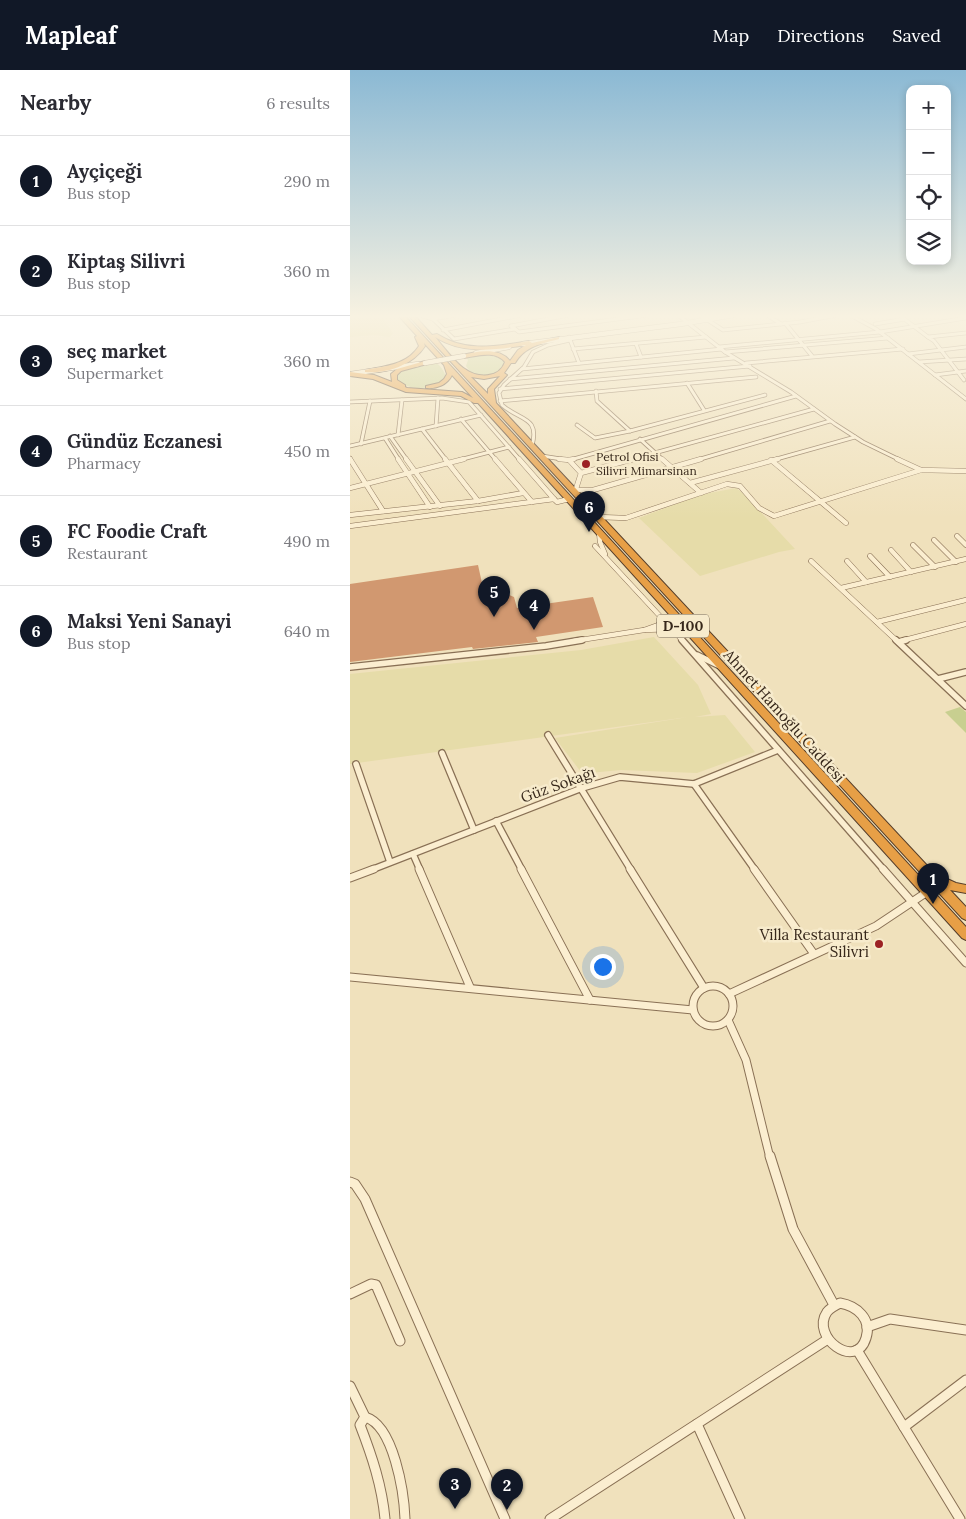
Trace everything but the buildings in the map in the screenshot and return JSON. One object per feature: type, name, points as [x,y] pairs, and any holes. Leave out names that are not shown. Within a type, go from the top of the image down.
[{"type":"highway","points":[[386,383],[406,390],[462,394],[470,397],[485,414]]},
{"type":"highway","points":[[391,383],[394,386]]},
{"type":"highway","points":[[397,383],[412,388],[438,385],[441,383]]},
{"type":"highway","name":"Ahmet Hamoğlu Caddesi","points":[[464,383],[485,414],[598,517],[966,915]]},
{"type":"highway","name":"Ahmet Hamoğlu Caddesi","points":[[472,383],[542,456],[573,494],[599,532],[683,626],[966,935]]},
{"type":"highway","points":[[496,383],[490,392],[502,413]]},
{"type":"highway","points":[[916,862],[936,879],[954,887],[966,889]]},
{"type":"street","points":[[507,383],[500,390],[500,401],[506,408],[532,424],[536,435],[532,446]]},
{"type":"street","points":[[500,390],[574,383]]},
{"type":"street","points":[[687,383],[704,410]]},
{"type":"street","points":[[500,401],[691,383]]},
{"type":"street","points":[[775,383],[855,437],[921,470]]},
{"type":"street","points":[[945,383],[966,399]]},
{"type":"street","points":[[596,391],[597,401],[630,431]]},
{"type":"street","points":[[577,425],[587,434],[596,438],[630,431],[765,394]]},
{"type":"street","points":[[542,456],[569,460],[796,396]]},
{"type":"street","points":[[436,426],[438,398]]},
{"type":"street","points":[[350,402],[438,398],[466,401],[485,414],[509,447],[557,502],[573,494],[593,490],[830,421]]},
{"type":"street","points":[[398,435],[402,400]]},
{"type":"street","points":[[361,444],[370,401]]},
{"type":"street","points":[[581,473],[814,409]]},
{"type":"street","points":[[350,446],[485,414]]},
{"type":"street","points":[[461,419],[532,502]]},
{"type":"street","points":[[422,429],[450,462],[478,501]]},
{"type":"street","points":[[388,437],[416,471],[440,506]]},
{"type":"street","points":[[388,437],[430,507]]},
{"type":"street","points":[[690,483],[855,437]]},
{"type":"street","points":[[640,439],[701,493]]},
{"type":"street","points":[[350,488],[509,447]]},
{"type":"street","points":[[350,458],[383,510]]},
{"type":"street","points":[[569,460],[581,473]]},
{"type":"street","points":[[771,460],[846,523]]},
{"type":"street","points":[[598,517],[626,518],[727,484],[740,486],[759,508],[774,516],[921,470],[966,471]]},
{"type":"street","points":[[573,494],[581,473]]},
{"type":"street","points":[[350,515],[478,501],[523,492]]},
{"type":"street","points":[[350,526],[554,499]]},
{"type":"street","points":[[599,532],[603,550],[614,565]]},
{"type":"street","points":[[957,536],[966,545]]},
{"type":"street","points":[[934,540],[956,562]]},
{"type":"street","points":[[913,545],[935,566]]},
{"type":"street","points":[[595,546],[693,652],[966,963]]},
{"type":"street","points":[[891,550],[911,572]]},
{"type":"street","points":[[870,556],[890,577]]},
{"type":"street","points":[[840,588],[966,559]]},
{"type":"street","points":[[811,560],[965,703]]},
{"type":"street","points":[[846,561],[866,582]]},
{"type":"street","points":[[877,622],[966,600]]},
{"type":"street","points":[[644,630],[658,625],[663,619]]},
{"type":"street","points":[[899,642],[966,624]]},
{"type":"street","points":[[350,667],[546,646],[644,630],[672,629],[683,626]]},
{"type":"street","points":[[693,652],[720,666]]},
{"type":"street","points":[[938,679],[966,672]]},
{"type":"street","points":[[548,735],[704,988]]},
{"type":"street","name":"Güz Sokağı","points":[[350,878],[582,788],[620,776],[694,784],[778,750]]},
{"type":"street","points":[[442,753],[474,830]]},
{"type":"street","points":[[356,764],[390,862]]},
{"type":"street","points":[[694,784],[814,954]]},
{"type":"street","points":[[496,821],[590,1000]]},
{"type":"street","points":[[412,854],[470,987]]},
{"type":"street","points":[[729,994],[876,926],[927,892]]},
{"type":"street","points":[[350,977],[470,987],[693,1010]]},
{"type":"street","points":[[704,988],[718,988],[729,994],[734,1010],[728,1020],[714,1025],[707,1024],[701,1021],[693,1010],[694,997],[704,988]]},
{"type":"street","points":[[728,1020],[746,1060],[770,1156],[793,1229],[834,1305]]},
{"type":"street","points":[[350,1182],[355,1184],[365,1199],[505,1519]]},
{"type":"street","points":[[350,1294],[371,1284],[376,1285],[400,1341]]},
{"type":"street","points":[[848,1303],[855,1307],[865,1318],[867,1327],[866,1338],[857,1350],[848,1352],[840,1350],[828,1339],[824,1324],[825,1316],[834,1305],[848,1303]]},
{"type":"street","points":[[867,1327],[890,1319],[966,1330]]},
{"type":"street","points":[[550,1519],[828,1339]]},
{"type":"street","points":[[857,1350],[960,1519]]},
{"type":"street","points":[[904,1427],[966,1380]]},
{"type":"street","points":[[350,1386],[364,1417]]},
{"type":"street","points":[[364,1417],[360,1425],[375,1464],[383,1498],[385,1519]]},
{"type":"street","points":[[364,1417],[371,1418],[382,1429],[397,1472],[405,1519]]},
{"type":"street","points":[[697,1424],[740,1519]]},
{"type":"shaded area","points":[[736,488],[743,493],[795,549],[700,576],[639,518],[699,495]]},
{"type":"shaded area","points":[[654,637],[698,685],[711,714],[695,717],[725,715],[755,752],[697,773],[621,770],[589,773],[581,772],[555,738],[688,717],[350,764],[350,674],[581,650]]},
{"type":"green space","points":[[398,383],[441,383],[422,388]]},
{"type":"green space","points":[[960,707],[966,712],[966,733],[945,712]]},
{"type":"place","name":"Petrol Ofisi Silivri Mimarsinan","points":[[586,464]]},
{"type":"place","name":"Maksi Yeni Sanayi","points":[[589,532]]},
{"type":"place","name":"FC Foodie Craft","points":[[494,617]]},
{"type":"place","name":"Gündüz Eczanesi","points":[[534,630]]},
{"type":"place","name":"Ayçiçeği","points":[[933,904]]},
{"type":"place","name":"Villa Restaurant Silivri","points":[[879,944]]},
{"type":"place","name":"seç market","points":[[455,1509]]},
{"type":"place","name":"Kiptaş Silivri","points":[[507,1510]]}]
